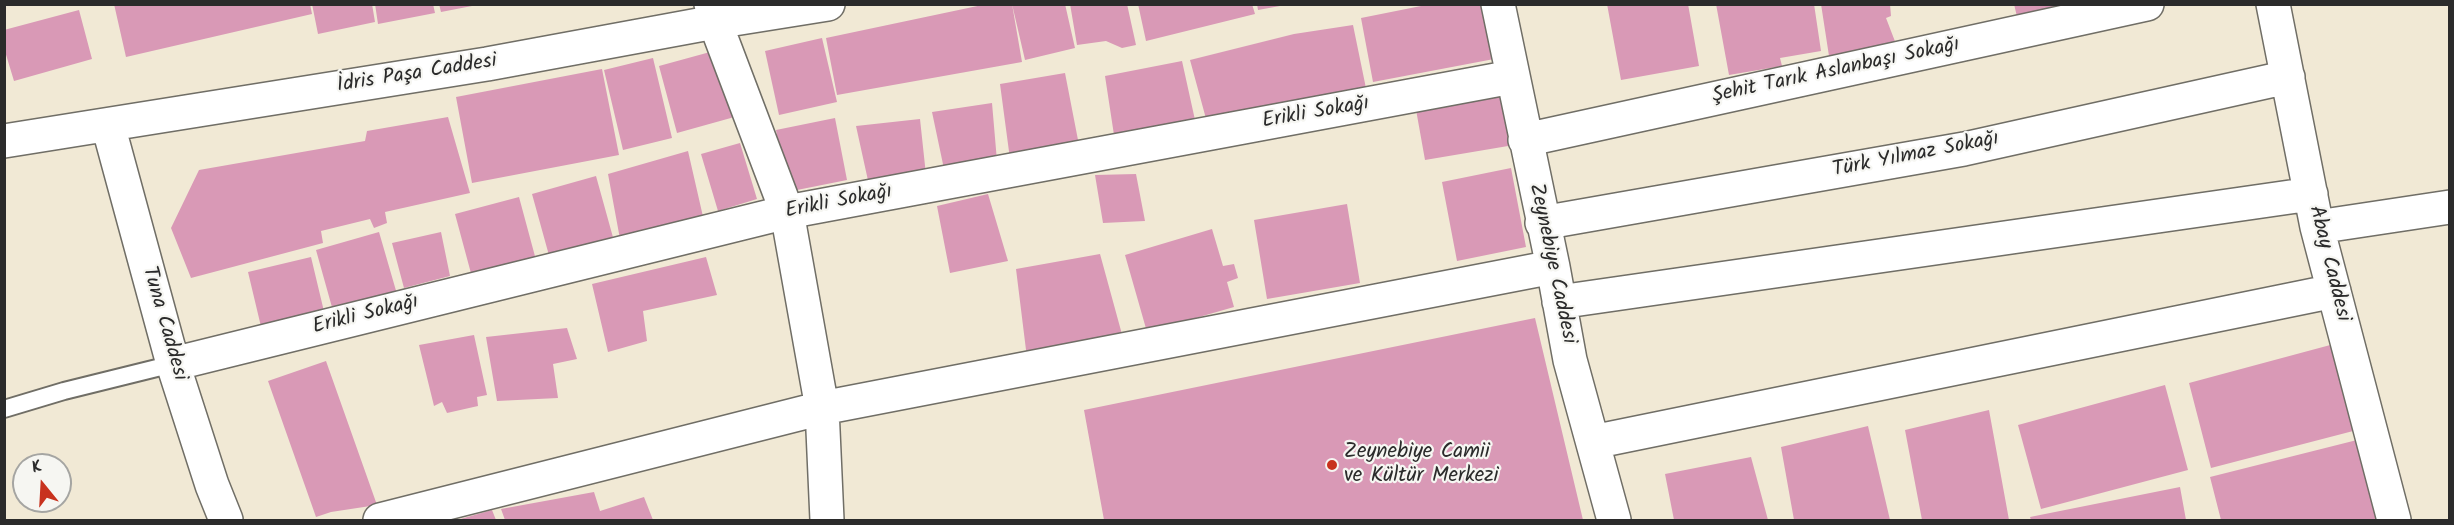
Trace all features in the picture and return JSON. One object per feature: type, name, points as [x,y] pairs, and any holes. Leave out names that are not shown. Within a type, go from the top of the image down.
[{"type":"street","name":"İdris Paşa Caddesi","points":[[4,141],[487,64],[713,13],[828,4]]},
{"type":"street","name":"Zeynebiye Caddesi","points":[[1498,4],[1570,360],[1614,520]]},
{"type":"street","name":"Şehit Tarık Aslanbaşı Sokağı","points":[[1525,140],[2146,4]]},
{"type":"street","name":"Abay Caddesi","points":[[2273,4],[2318,227],[2394,520]]},
{"type":"street","points":[[713,13],[787,212],[822,408],[827,520]]},
{"type":"street","name":"Erikli Sokağı","points":[[173,364],[787,212],[1512,77]]},
{"type":"street","name":"Türk Yılmaz Sokağı","points":[[1542,224],[1964,149],[2288,78]]},
{"type":"street","name":"Tuna Caddesi","points":[[108,125],[173,364],[212,485],[226,520]]},
{"type":"street","points":[[1559,302],[2311,194]]},
{"type":"street","points":[[2318,227],[2450,207]]},
{"type":"street","points":[[380,520],[822,408],[1553,267]]},
{"type":"street","points":[[1593,442],[2334,291]]},
{"type":"lane","points":[[4,409],[64,391],[173,364]]},
{"type":"building","points":[[114,4],[310,4],[312,14],[126,57]]},
{"type":"building","points":[[312,4],[372,4],[375,22],[318,34]]},
{"type":"building","points":[[375,4],[433,4],[435,13],[378,24]]},
{"type":"building","points":[[439,4],[472,4],[472,6],[441,12]]},
{"type":"building","points":[[987,4],[1012,4],[1022,62],[837,95],[826,38]]},
{"type":"building","points":[[1012,4],[1065,4],[1075,48],[1025,60]]},
{"type":"building","points":[[1070,4],[1127,4],[1136,45],[1122,48],[1106,41],[1077,45]]},
{"type":"building","points":[[1138,4],[1252,4],[1255,14],[1146,41]]},
{"type":"building","points":[[1257,4],[1280,4],[1280,6],[1258,10]]},
{"type":"building","points":[[1431,4],[1484,4],[1494,59],[1373,82],[1361,18]]},
{"type":"building","points":[[1607,4],[1688,4],[1699,66],[1621,80]]},
{"type":"building","points":[[1716,4],[1814,4],[1821,51],[1780,58],[1782,66],[1729,75]]},
{"type":"building","points":[[1821,4],[1890,4],[1891,16],[1886,18],[1896,44],[1829,56]]},
{"type":"building","points":[[2014,4],[2053,4],[2055,12],[2018,21]]},
{"type":"building","points":[[79,10],[92,59],[14,81],[4,48],[4,30]]},
{"type":"building","points":[[1353,25],[1368,98],[1208,126],[1190,60],[1294,34]]},
{"type":"building","points":[[822,38],[837,102],[779,115],[765,51]]},
{"type":"building","points":[[721,49],[738,116],[677,133],[659,66]]},
{"type":"building","points":[[653,58],[672,138],[623,150],[604,70]]},
{"type":"building","points":[[1182,61],[1195,120],[1114,135],[1105,76]]},
{"type":"building","points":[[602,69],[619,155],[472,183],[456,97]]},
{"type":"building","points":[[1065,73],[1078,140],[1010,159],[1000,84]]},
{"type":"building","points":[[1505,88],[1514,145],[1425,160],[1415,104]]},
{"type":"building","points":[[992,103],[997,161],[944,169],[932,112]]},
{"type":"building","points":[[448,117],[470,193],[385,212],[387,223],[374,228],[370,219],[321,231],[323,243],[191,278],[171,228],[199,170],[365,141],[367,131]]},
{"type":"building","points":[[835,118],[847,180],[787,192],[776,130]]},
{"type":"building","points":[[920,119],[926,175],[869,185],[856,126]]},
{"type":"building","points":[[740,143],[757,199],[718,211],[701,154]]},
{"type":"building","points":[[688,151],[704,221],[620,239],[608,174]]},
{"type":"building","points":[[1511,168],[1526,247],[1457,261],[1442,182]]},
{"type":"building","points":[[1136,174],[1145,221],[1103,223],[1095,175]]},
{"type":"building","points":[[596,176],[614,241],[550,259],[532,194]]},
{"type":"building","points":[[988,194],[1008,261],[950,273],[937,206]]},
{"type":"building","points":[[519,197],[536,260],[472,277],[455,214]]},
{"type":"building","points":[[1347,204],[1360,283],[1267,299],[1254,220]]},
{"type":"building","points":[[1212,229],[1223,266],[1234,264],[1238,278],[1227,282],[1234,307],[1147,332],[1125,255]]},
{"type":"building","points":[[379,232],[399,301],[335,318],[316,250]]},
{"type":"building","points":[[441,232],[450,276],[404,288],[392,243]]},
{"type":"building","points":[[1100,254],[1123,338],[1027,358],[1016,269]]},
{"type":"building","points":[[311,257],[327,324],[263,335],[248,272]]},
{"type":"building","points":[[706,257],[717,295],[643,311],[647,341],[608,352],[592,284]]},
{"type":"building","name":"Zeynebiye Camii ve Kültür Merkezi","points":[[1535,318],[1583,520],[1104,520],[1084,410]]},
{"type":"building","points":[[567,328],[577,359],[553,364],[558,398],[497,401],[486,337]]},
{"type":"building","points":[[474,335],[487,395],[477,397],[478,406],[447,413],[442,402],[434,406],[419,345]]},
{"type":"building","points":[[2334,344],[2357,430],[2211,468],[2189,383]]},
{"type":"building","points":[[326,361],[377,505],[331,512],[316,517],[268,381]]},
{"type":"building","points":[[2165,385],[2188,470],[2041,509],[2018,425]]},
{"type":"building","points":[[1989,410],[2009,520],[1922,520],[1905,430]]},
{"type":"building","points":[[1868,426],[1890,520],[1794,520],[1781,447]]},
{"type":"building","points":[[2357,440],[2377,520],[2221,520],[2210,477]]},
{"type":"building","points":[[1751,457],[1768,520],[1674,520],[1665,474]]},
{"type":"building","points":[[2180,487],[2186,520],[2031,520],[2030,517]]},
{"type":"building","points":[[594,492],[600,511],[644,497],[653,520],[505,520],[501,509]]},
{"type":"building","points":[[492,510],[496,520],[457,520]]},
{"type":"place","name":"Zeynebiye Camii ve Kültür Merkezi","points":[[1332,465]]}]
